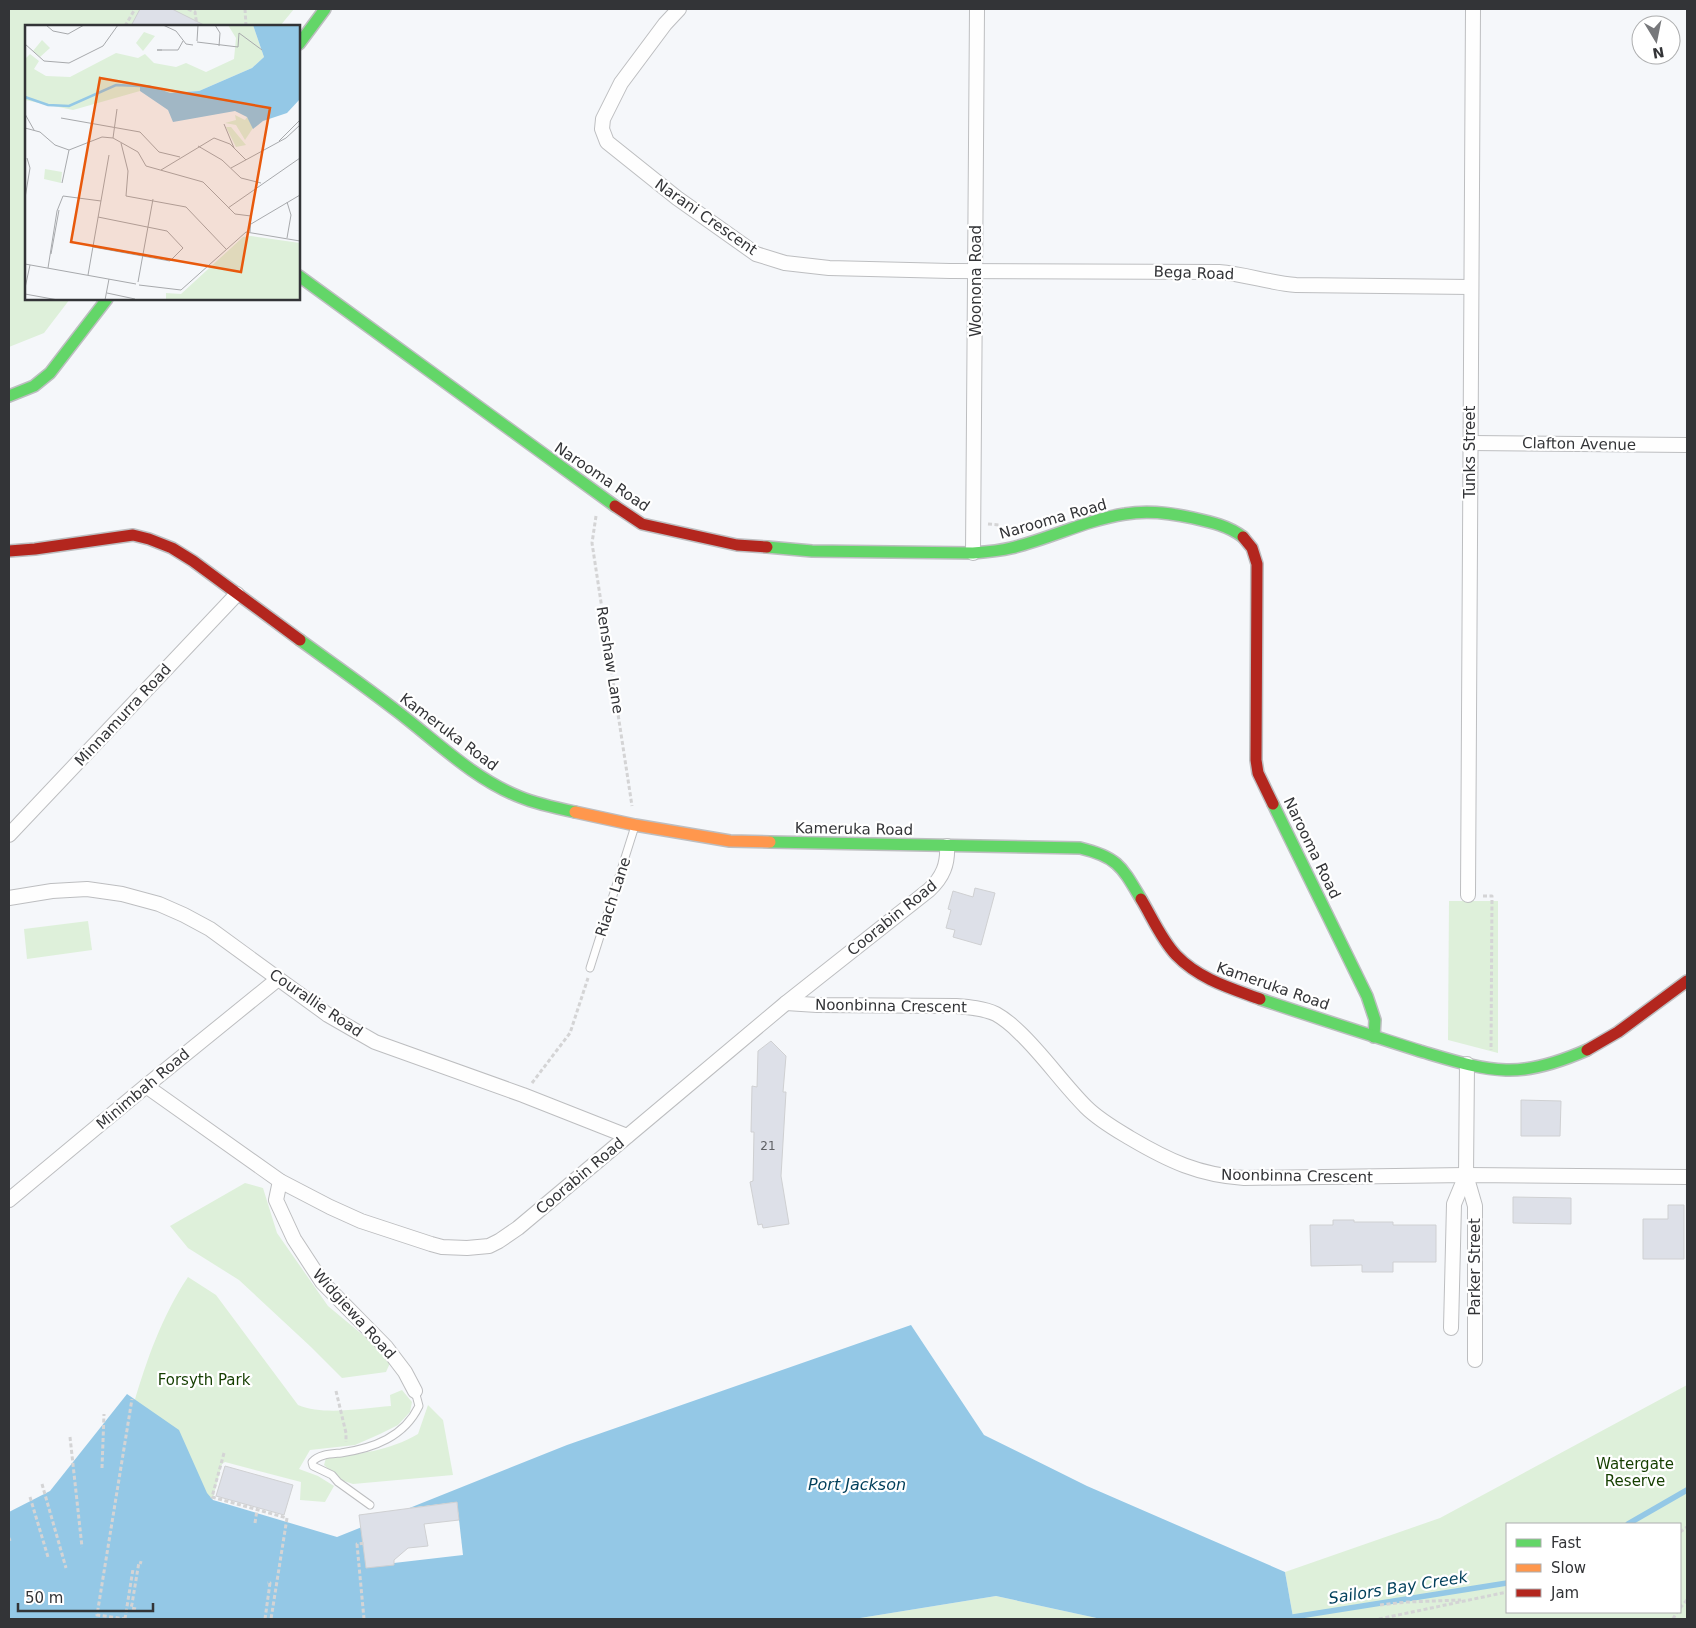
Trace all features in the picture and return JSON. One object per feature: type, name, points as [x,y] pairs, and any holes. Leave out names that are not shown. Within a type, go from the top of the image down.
[{"type":"street","points":[[300,43],[325,9]]},
{"type":"street","name":"Narani Crescent","points":[[679,9],[665,24],[621,83],[603,119],[602,129],[607,142],[677,198],[756,254],[785,263],[829,268],[975,271]]},
{"type":"street","name":"Woonona Road","points":[[973,553],[977,9]]},
{"type":"street","name":"Tunks Street","points":[[1468,895],[1472,9]]},
{"type":"street","name":"Bega Road","points":[[975,271],[1219,272],[1281,284],[1296,285],[1472,287]]},
{"type":"street","name":"Narooma Road","points":[[300,277],[598,495],[642,524],[737,545],[812,551],[973,553],[1015,547],[1076,527],[1122,515],[1142,512],[1187,516],[1233,529],[1247,540],[1255,551],[1257,564],[1256,760],[1258,774],[1367,996],[1375,1020],[1374,1036]]},
{"type":"street","points":[[9,396],[34,386],[50,373],[106,300]]},
{"type":"street","name":"Clafton Avenue","points":[[1470,443],[1687,445]]},
{"type":"street","name":"Kameruka Road","points":[[9,551],[35,550],[117,536],[144,536],[159,541],[180,553],[390,706],[470,769],[519,798],[635,826],[730,841],[947,846],[1057,846],[1097,852],[1112,859],[1124,870],[1165,940],[1176,955],[1203,977],[1220,985],[1374,1036],[1467,1064],[1491,1069],[1531,1068],[1575,1056],[1596,1046],[1616,1033],[1687,981]]},
{"type":"street","name":"Minnamurra Road","points":[[9,835],[237,594]]},
{"type":"street","name":"Coorabin Road","points":[[146,1086],[280,1181],[330,1207],[393,1233],[442,1246],[478,1248],[494,1244],[509,1235],[786,1003],[936,884],[944,871],[948,856],[947,846]]},
{"type":"street","name":"Courallie Road","points":[[9,898],[52,891],[87,889],[122,894],[159,904],[184,914],[210,929],[328,1015],[375,1042],[523,1095],[627,1136]]},
{"type":"street","name":"Minimbah Road","points":[[9,1200],[278,979]]},
{"type":"street","name":"Noonbinna Crescent","points":[[786,1003],[955,1006],[974,1008],[996,1014],[1028,1040],[1086,1107],[1108,1124],[1154,1152],[1205,1173],[1219,1176],[1244,1178],[1466,1175],[1687,1177]]},
{"type":"street","name":"Parker Street","points":[[1467,1064],[1466,1175],[1475,1206],[1475,1360]]},
{"type":"street","name":"Parker Street","points":[[1451,1328],[1454,1204],[1466,1175]]},
{"type":"street","name":"Widgiewa Road","points":[[280,1181],[276,1200],[294,1239],[322,1282],[386,1347],[405,1372],[415,1391]]},
{"type":"lane","name":"Riach Lane","points":[[590,968],[635,826]]},
{"type":"lane","points":[[370,1505],[338,1482],[332,1475],[312,1466],[312,1462],[315,1458],[376,1445],[398,1432],[413,1419],[419,1406],[415,1391]]},
{"type":"path","points":[[126,25],[135,9]]},
{"type":"path","points":[[188,9],[195,12],[198,25]]},
{"type":"path","points":[[245,9],[246,25]]},
{"type":"path","name":"Renshaw Lane","points":[[598,495],[592,543],[635,826]]},
{"type":"path","points":[[1468,895],[1492,896],[1491,1054]]},
{"type":"path","points":[[523,1095],[570,1034],[588,981],[590,968]]},
{"type":"path","points":[[336,1391],[346,1433],[346,1452]]},
{"type":"path","points":[[132,1399],[97,1615],[126,1619],[133,1569]]},
{"type":"path","points":[[102,1468],[104,1414]]},
{"type":"path","points":[[70,1437],[82,1547]]},
{"type":"path","points":[[224,1453],[212,1497],[287,1518],[271,1619]]},
{"type":"path","points":[[42,1484],[66,1568]]},
{"type":"path","points":[[30,1497],[48,1557]]},
{"type":"path","points":[[255,1523],[257,1510]]},
{"type":"path","points":[[1681,1531],[1687,1527]]},
{"type":"path","points":[[1681,1531],[1687,1533]]},
{"type":"path","points":[[364,1619],[357,1544],[366,1543]]},
{"type":"path","points":[[136,1609],[131,1608],[139,1562],[142,1563]]},
{"type":"path","points":[[265,1619],[270,1583],[267,1583]]},
{"type":"path","points":[[1379,1619],[1506,1592]]},
{"type":"path","points":[[1380,1605],[1470,1600]]},
{"type":"green space","points":[[9,9],[294,9],[281,25],[25,25],[25,300],[69,300],[44,333],[9,347]]},
{"type":"green space","points":[[1449,901],[1498,901],[1498,1053],[1448,1040]]},
{"type":"green space","points":[[88,921],[92,950],[27,959],[24,929]]},
{"type":"green space","points":[[245,1183],[263,1188],[277,1233],[328,1306],[376,1346],[390,1363],[386,1372],[342,1378],[239,1280],[188,1248],[170,1226]]},
{"type":"green space","name":"Forsyth Park","points":[[188,1277],[216,1295],[298,1405],[332,1411],[391,1406],[390,1395],[402,1390],[412,1402],[410,1412],[398,1425],[380,1434],[355,1445],[310,1450],[299,1469],[318,1476],[334,1486],[325,1502],[300,1500],[301,1482],[225,1462],[222,1464],[212,1501],[134,1403],[156,1338],[170,1307]]},
{"type":"green space","name":"Watergate Reserve","points":[[1687,1385],[1687,1619],[1287,1619],[1293,1617],[1285,1572],[1440,1518]]},
{"type":"green space","points":[[428,1405],[443,1420],[453,1475],[353,1484],[341,1480],[324,1465],[326,1458],[385,1448],[418,1434]]},
{"type":"green space","points":[[996,1596],[1101,1619],[854,1619]]},
{"type":"water","name":"Port Jackson","points":[[911,1325],[984,1435],[1087,1486],[1285,1572],[1293,1617],[1287,1619],[1101,1619],[996,1596],[854,1619],[9,1619],[9,1512],[50,1491],[127,1394],[179,1430],[207,1493],[213,1500],[337,1537],[567,1445]]},
{"type":"pier","points":[[457,1502],[463,1555],[368,1566],[363,1524],[401,1509]]},
{"type":"building","points":[[140,9],[172,9],[204,25],[132,25]]},
{"type":"building","points":[[975,888],[995,893],[981,945],[953,937],[955,930],[946,928],[951,910],[948,909],[953,891],[973,897]]},
{"type":"building","points":[[771,1041],[786,1056],[781,1176],[789,1224],[763,1228],[762,1224],[758,1225],[750,1182],[753,1181],[754,1132],[751,1132],[752,1086],[757,1087],[758,1051]]},
{"type":"building","points":[[1521,1100],[1561,1101],[1560,1136],[1521,1136]]},
{"type":"building","points":[[1513,1197],[1571,1198],[1571,1224],[1513,1223]]},
{"type":"building","points":[[1668,1205],[1684,1205],[1684,1259],[1643,1259],[1643,1219],[1668,1219]]},
{"type":"building","points":[[1333,1220],[1393,1222],[1393,1225],[1436,1225],[1436,1262],[1393,1262],[1393,1272],[1362,1272],[1362,1265],[1311,1266],[1310,1225],[1333,1225]]},
{"type":"building","points":[[225,1466],[293,1485],[284,1515],[216,1496]]},
{"type":"building","points":[[457,1502],[459,1520],[424,1524],[428,1546],[408,1548],[394,1560],[394,1565],[366,1568],[359,1515]]},
{"type":"waterway","name":"Sailors Bay Creek","points":[[1630,1523],[1687,1490]]},
{"type":"waterway","name":"Sailors Bay Creek","points":[[1293,1617],[1506,1583]]},
{"type":"traffic: fast","points":[[300,43],[325,9]]},
{"type":"traffic: fast","points":[[300,277],[615,506]]},
{"type":"traffic: fast","points":[[9,396],[34,386],[50,373],[106,300]]},
{"type":"traffic: fast","points":[[767,547],[812,551],[973,553],[1002,550],[1110,517],[1142,512],[1168,513],[1206,521],[1226,527],[1243,537]]},
{"type":"traffic: fast","points":[[300,640],[374,694],[471,770],[503,789],[526,799],[575,812]]},
{"type":"traffic: fast","points":[[1273,804],[1367,996],[1375,1020],[1374,1037]]},
{"type":"traffic: fast","points":[[770,842],[1080,848],[1103,855],[1118,865],[1141,899]]},
{"type":"traffic: fast","points":[[1260,999],[1420,1051],[1484,1068],[1527,1069],[1558,1061],[1587,1050]]},
{"type":"traffic: slow","points":[[575,812],[635,825],[730,841],[770,842]]},
{"type":"traffic: jam","points":[[615,506],[642,524],[737,545],[767,547]]},
{"type":"traffic: jam","points":[[9,551],[133,535],[149,539],[172,548],[193,561],[300,640]]},
{"type":"traffic: jam","points":[[1243,537],[1252,548],[1257,564],[1256,760],[1258,773],[1273,804]]},
{"type":"traffic: jam","points":[[1141,899],[1166,942],[1185,963],[1215,982],[1260,999]]},
{"type":"traffic: jam","points":[[1587,1050],[1618,1032],[1687,981]]}]
